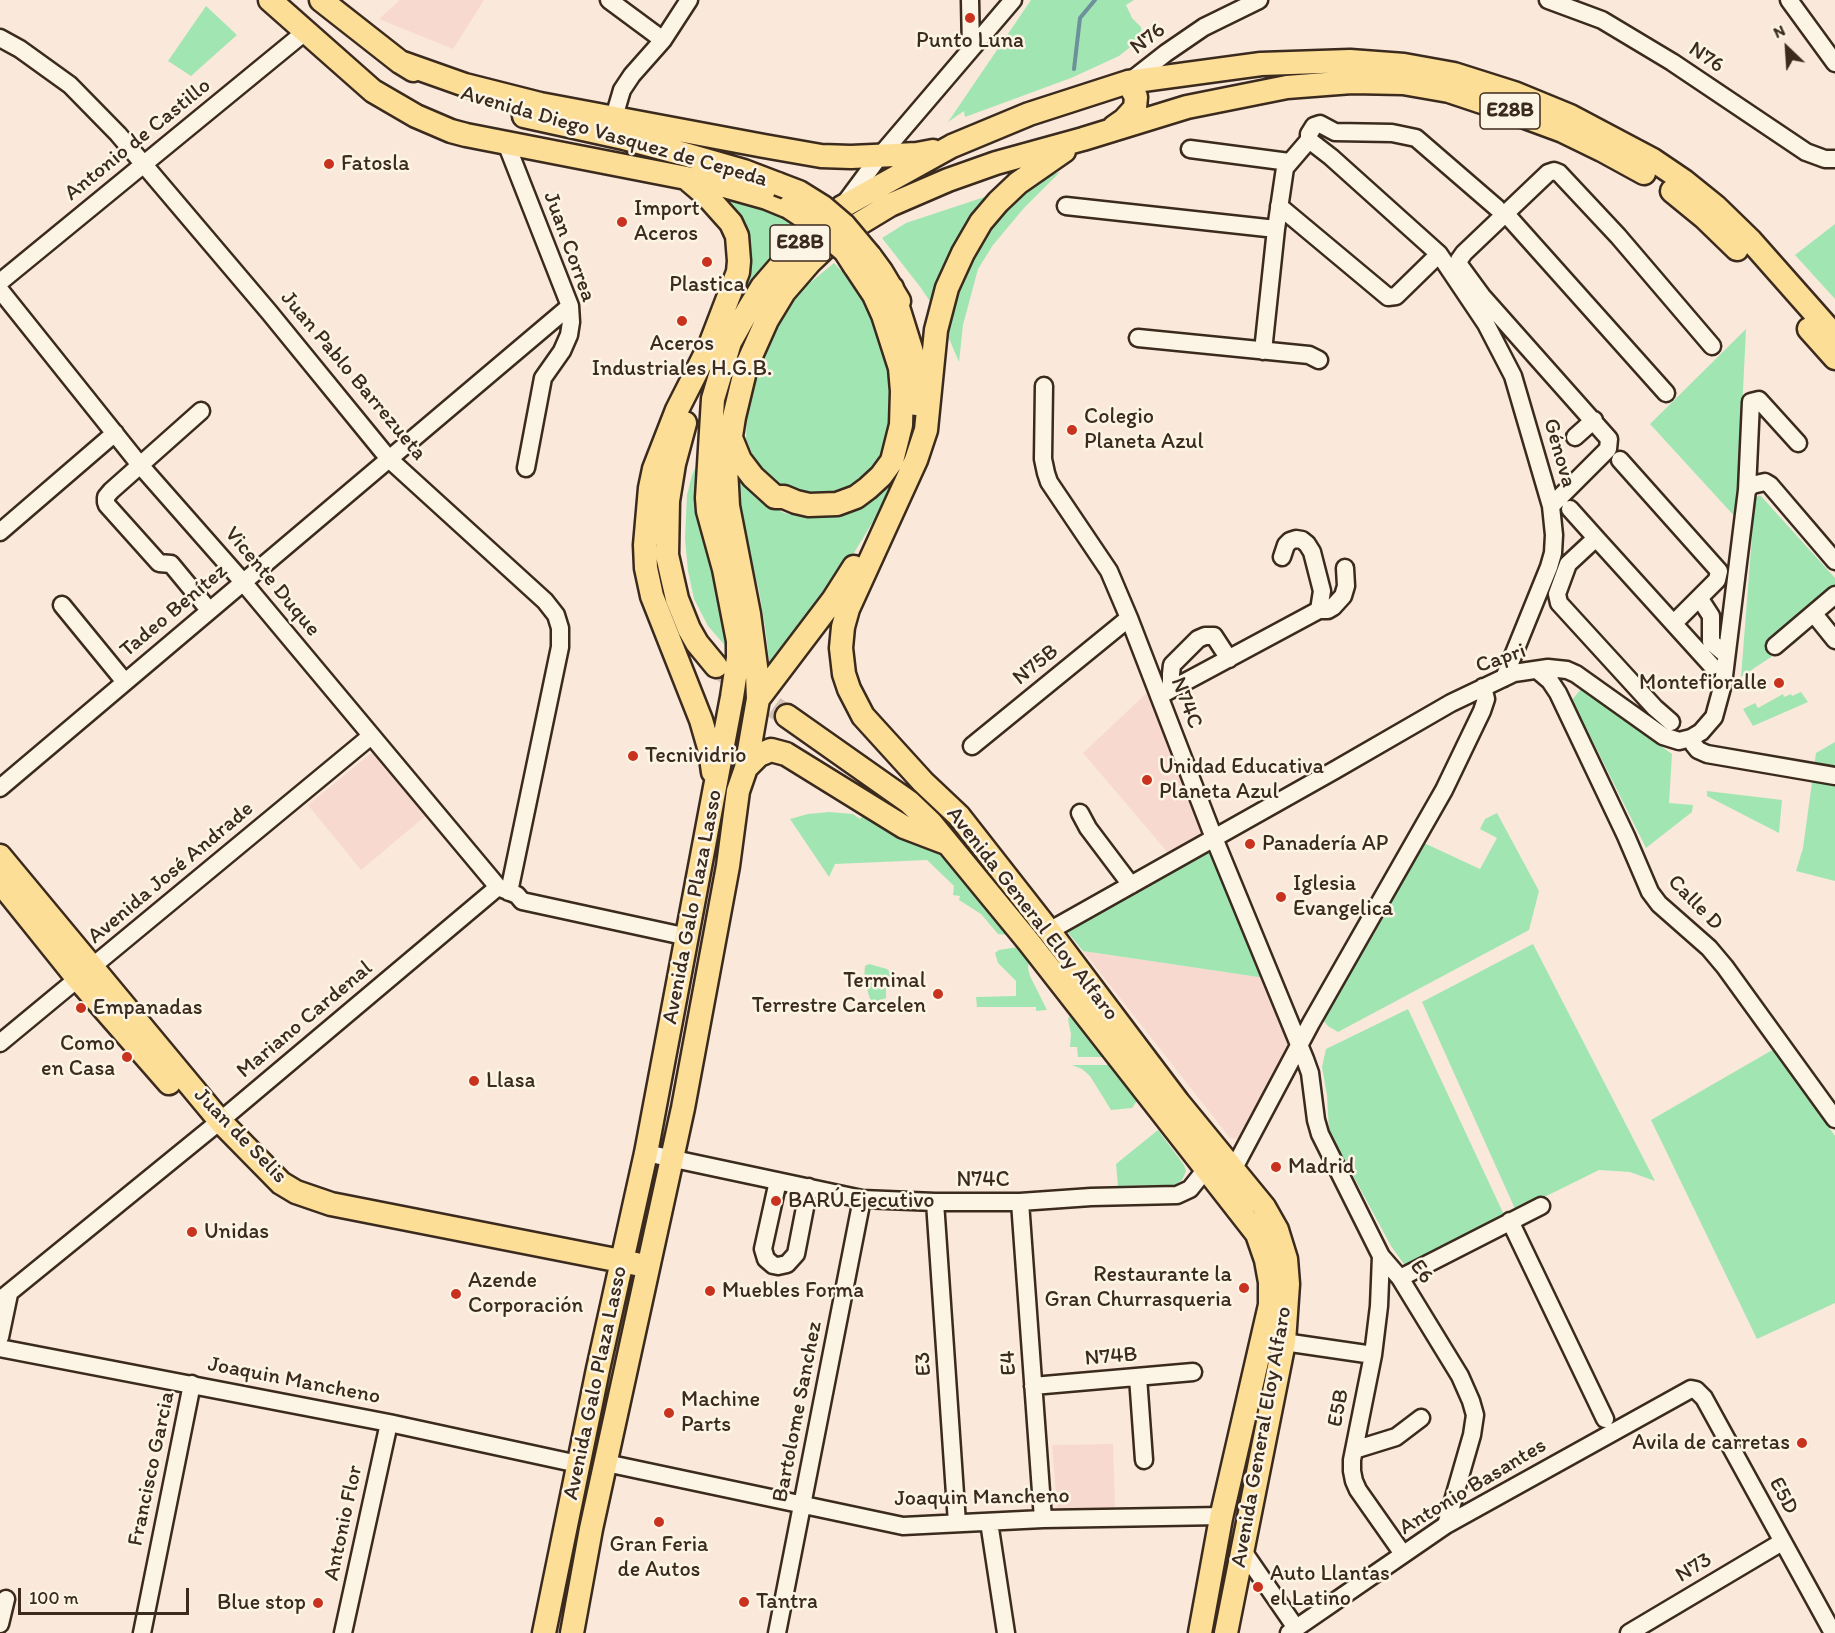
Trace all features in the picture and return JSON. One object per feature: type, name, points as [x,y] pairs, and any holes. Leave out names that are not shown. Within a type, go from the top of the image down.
[{"type":"main road","name":"Avenida Diego Vasquez de Cepeda","points":[[270,0],[373,91],[416,116],[466,135],[717,184],[808,197],[844,225],[862,260],[892,288]]},
{"type":"main road","points":[[321,0],[400,62],[475,88],[540,104],[613,126],[821,156],[879,157],[941,148]]},
{"type":"main road","name":"E28B","points":[[1128,82],[1261,64],[1350,61],[1404,64],[1444,72],[1514,93],[1611,136],[1684,181],[1715,206],[1751,241],[1835,336]]},
{"type":"main road","points":[[1166,76],[1154,89],[1152,97],[1155,103],[1168,108],[1187,107]]},
{"type":"main road","points":[[1105,132],[1124,120],[1135,108],[1136,97],[1128,82]]},
{"type":"main road","name":"Avenida Galo Plaza Lasso","points":[[544,1633],[578,1464],[646,1153],[738,658],[738,641],[724,569],[708,511],[712,399],[730,342],[762,287],[806,236],[842,207],[941,148],[1029,114],[1128,82]]},
{"type":"main road","name":"E28B","points":[[1105,132],[1187,107],[1287,87],[1352,82],[1403,83],[1449,91],[1553,128],[1602,150],[1644,173],[1675,194],[1741,252],[1835,358]]},
{"type":"main road","name":"Avenida Diego Vasquez de Cepeda","points":[[613,126],[714,162],[773,191]]},
{"type":"main road","name":"Avenida Galo Plaza Lasso","points":[[572,1633],[591,1529],[673,1158],[728,866],[738,791],[746,768],[758,699],[749,614],[727,496],[726,468],[734,417],[746,367],[767,320],[784,292],[830,243],[863,220],[890,205],[948,180],[996,163],[1105,132]]},
{"type":"main road","name":"Avenida General Eloy Alfaro","points":[[1083,140],[1018,183],[981,222],[963,253],[947,288],[936,330],[926,430],[916,460],[855,592],[843,627],[841,648],[844,674],[863,716],[923,782],[959,816],[1178,1102],[1264,1207],[1277,1230],[1284,1251],[1288,1284],[1284,1342],[1226,1633]]},
{"type":"main road","points":[[686,178],[725,215],[737,236],[738,272],[701,364],[677,410],[654,469],[645,544],[648,582],[652,596],[701,720],[710,751],[715,785]]},
{"type":"main road","points":[[731,438],[740,460],[753,477],[775,497],[784,497],[809,505],[837,504],[856,497],[881,477],[892,461],[901,425],[900,368],[862,260]]},
{"type":"main road","points":[[892,288],[915,332],[931,373]]},
{"type":"main road","points":[[758,699],[833,600],[859,559],[898,487],[911,456],[916,428],[916,381],[912,352],[892,288]]},
{"type":"main road","points":[[701,364],[674,464],[668,501],[667,555],[671,577],[689,629],[716,666]]},
{"type":"main road","points":[[674,464],[712,399]]},
{"type":"main road","name":"Avenida General Eloy Alfaro","points":[[787,716],[909,802],[926,819],[1028,941],[1257,1234],[1266,1260],[1270,1282],[1270,1305],[1222,1516],[1200,1633]]},
{"type":"main road","points":[[746,768],[759,755],[771,750],[786,754],[904,827],[947,843]]},
{"type":"main road","name":"Juan de Selis","points":[[0,856],[85,973]]},
{"type":"main road","name":"Juan de Selis","points":[[0,882],[85,973],[215,1125],[281,1183],[316,1200],[648,1274]]},
{"type":"street","points":[[609,0],[663,40]]},
{"type":"street","points":[[613,126],[622,90],[663,40],[689,0]]},
{"type":"street","points":[[970,0],[971,49]]},
{"type":"street","points":[[842,207],[879,157],[1013,0]]},
{"type":"street","name":"N76","points":[[1128,82],[1204,27],[1259,0]]},
{"type":"street","points":[[1789,0],[1835,63]]},
{"type":"street","name":"N76","points":[[1557,2],[1602,20],[1806,152],[1825,159],[1835,159]]},
{"type":"street","name":"Antonio de Castillo","points":[[0,282],[305,32]]},
{"type":"street","name":"Juan Pablo Barrezueta","points":[[0,38],[21,49],[70,86],[118,134],[269,312],[389,459],[545,601],[559,621],[560,647],[508,891]]},
{"type":"street","points":[[919,110],[906,139],[912,147],[941,148]]},
{"type":"street","points":[[1263,351],[1285,168],[1309,140],[1311,128],[1317,124],[1326,126],[1335,132],[1392,133],[1416,138],[1502,211],[1666,393]]},
{"type":"street","points":[[1331,157],[1335,132]]},
{"type":"street","name":"Génova","points":[[1309,140],[1439,254],[1486,324],[1513,376],[1551,506],[1554,535],[1551,560],[1504,678]]},
{"type":"street","name":"Juan Correa","points":[[506,143],[570,306],[571,322],[569,335],[562,351],[543,378],[526,468]]},
{"type":"street","points":[[1190,149],[1289,162]]},
{"type":"street","points":[[1551,506],[1609,446],[1608,436],[1482,296],[1460,266],[1464,253],[1502,211],[1548,173],[1554,171],[1559,173],[1618,236],[1712,346]]},
{"type":"street","points":[[1066,206],[1276,229]]},
{"type":"street","points":[[1279,206],[1388,297],[1396,296],[1439,254]]},
{"type":"street","name":"Vicente Duque","points":[[0,290],[140,465],[243,582],[371,736],[508,891]]},
{"type":"street","name":"Tadeo Benítez","points":[[0,788],[570,306]]},
{"type":"street","points":[[1138,338],[1309,355],[1319,360]]},
{"type":"street","name":"N74C","points":[[1044,386],[1043,459],[1049,482],[1109,571],[1165,692],[1214,838],[1299,1046]]},
{"type":"street","points":[[1798,443],[1759,400],[1751,402],[1747,490],[1723,684],[1714,717],[1701,732],[1691,738],[1698,750],[1707,754],[1835,776]]},
{"type":"street","points":[[201,411],[106,498],[107,505],[159,563],[171,564],[209,610]]},
{"type":"street","points":[[1575,437],[1594,420]]},
{"type":"street","points":[[0,532],[115,433]]},
{"type":"street","points":[[1620,460],[1719,571],[1719,578],[1674,623]]},
{"type":"street","points":[[1747,490],[1758,483],[1770,484],[1835,561]]},
{"type":"street","points":[[1570,509],[1713,666]]},
{"type":"street","points":[[1596,538],[1568,564],[1557,598],[1655,708],[1671,722]]},
{"type":"street","points":[[1282,557],[1290,541],[1302,540],[1307,544],[1312,552],[1322,591],[1319,610]]},
{"type":"street","points":[[1165,692],[1319,610],[1328,610],[1333,607],[1343,596],[1346,586],[1345,568]]},
{"type":"street","points":[[1775,646],[1835,595]]},
{"type":"street","points":[[1700,599],[1711,616],[1711,642],[1725,654]]},
{"type":"street","points":[[62,605],[125,682]]},
{"type":"street","points":[[1814,614],[1835,640]]},
{"type":"street","name":"N75B","points":[[972,746],[1129,618]]},
{"type":"street","points":[[1165,692],[1172,665],[1198,639],[1214,636],[1229,659]]},
{"type":"street","name":"Capri","points":[[1049,931],[1451,703],[1514,673],[1555,667],[1567,670],[1576,674],[1663,736],[1680,741],[1691,738]]},
{"type":"street","name":"Calle D","points":[[1537,670],[1550,681],[1558,693],[1650,892],[1659,904],[1709,948],[1835,1119]]},
{"type":"street","points":[[1233,1168],[1299,1046],[1444,790],[1482,711],[1486,699],[1483,687]]},
{"type":"street","name":"Avenida José Andrade","points":[[0,1043],[371,736]]},
{"type":"street","points":[[1080,813],[1088,828],[1131,885]]},
{"type":"street","points":[[508,891],[526,892],[689,931]]},
{"type":"street","name":"Mariano Cardenal","points":[[4,1297],[508,891]]},
{"type":"street","name":"E6","points":[[1299,1046],[1310,1072],[1320,1134],[1381,1256],[1400,1278],[1460,1376],[1471,1401],[1475,1415],[1472,1435],[1446,1525]]},
{"type":"street","name":"N74C","points":[[646,1153],[862,1199],[935,1202],[1020,1202],[1091,1197],[1177,1195],[1190,1189],[1206,1169]]},
{"type":"street","points":[[778,1181],[763,1249],[766,1259],[778,1266],[788,1264],[796,1254],[809,1187]]},
{"type":"street","name":"Bartolome Sanchez","points":[[777,1633],[862,1199]]},
{"type":"street","name":"E3","points":[[935,1202],[957,1523]]},
{"type":"street","name":"E4","points":[[1020,1202],[1043,1520]]},
{"type":"street","points":[[1400,1278],[1541,1206]]},
{"type":"street","points":[[1510,1221],[1605,1419]]},
{"type":"street","name":"E5B","points":[[1381,1256],[1379,1306],[1373,1355],[1352,1460],[1354,1481],[1358,1490],[1404,1554]]},
{"type":"street","points":[[0,1337],[4,1297]]},
{"type":"street","points":[[1284,1342],[1373,1355]]},
{"type":"street","name":"Joaquin Mancheno","points":[[0,1347],[389,1423],[578,1464]]},
{"type":"street","name":"N74B","points":[[1034,1386],[1193,1372]]},
{"type":"street","points":[[1138,1377],[1144,1460]]},
{"type":"street","name":"Francisco Garcia","points":[[142,1633],[192,1384]]},
{"type":"street","name":"E5D","points":[[1686,1391],[1696,1390],[1704,1398],[1791,1549],[1833,1633]]},
{"type":"street","name":"Antonio Basantes","points":[[1292,1631],[1446,1525],[1686,1391]]},
{"type":"street","points":[[1354,1450],[1396,1437],[1421,1418]]},
{"type":"street","name":"Antonio Flor","points":[[343,1633],[389,1423]]},
{"type":"street","name":"Joaquin Mancheno","points":[[606,1463],[903,1526],[1222,1516]]},
{"type":"street","points":[[988,1522],[1006,1633]]},
{"type":"street","name":"N73","points":[[1629,1633],[1791,1549]]},
{"type":"street","points":[[1243,1551],[1292,1631]]},
{"type":"street","points":[[0,1624],[6,1599]]},
{"type":"shaded area","points":[[400,0],[484,0],[453,49],[379,19]]},
{"type":"shaded area","name":"Unidad Educativa Planeta Azul","points":[[1151,689],[1205,834],[1170,855],[1083,753]]},
{"type":"shaded area","points":[[374,751],[429,813],[361,870],[308,805]]},
{"type":"shaded area","points":[[1083,951],[1265,978],[1291,1047],[1241,1137],[1230,1138]]},
{"type":"shaded area","points":[[1113,1444],[1115,1508],[1057,1508],[1052,1445]]},
{"type":"green space","points":[[1031,0],[1134,0],[1126,5],[1132,18],[1141,27],[1142,38],[1119,56],[1071,78],[965,117],[964,111],[948,122]]},
{"type":"green space","points":[[206,6],[237,35],[191,76],[168,61]]},
{"type":"green space","points":[[1060,172],[1024,208],[993,245],[978,269],[963,325],[959,362],[939,315],[882,238],[906,223]]},
{"type":"green space","points":[[727,197],[769,208],[801,222],[739,308],[746,277],[746,241],[740,216]]},
{"type":"green space","points":[[1835,224],[1835,299],[1795,255]]},
{"type":"green space","points":[[834,263],[854,284],[870,313],[883,349],[892,387],[893,416],[884,462],[869,480],[824,498],[778,487],[757,465],[746,439],[747,407],[758,363],[777,323],[800,291]]},
{"type":"green space","points":[[1746,329],[1738,494],[1737,519],[1650,424]]},
{"type":"green space","points":[[707,442],[717,600],[728,631],[728,649],[708,626],[694,599],[688,571],[685,539],[687,495],[692,475]]},
{"type":"green space","points":[[895,478],[896,484],[830,592],[770,672],[759,591],[744,531],[740,479],[757,497],[784,513],[804,517],[832,515],[860,504]]},
{"type":"green space","points":[[1760,495],[1835,578],[1835,602],[1819,621],[1794,644],[1741,677],[1755,498]]},
{"type":"green space","points":[[1581,689],[1672,754],[1669,803],[1693,805],[1692,812],[1646,848],[1572,700]]},
{"type":"green space","points":[[1801,692],[1808,702],[1753,726],[1743,709],[1755,703],[1758,708],[1783,694],[1784,697]]},
{"type":"green space","points":[[1835,742],[1835,881],[1796,871],[1803,848],[1816,753]]},
{"type":"green space","points":[[1707,791],[1782,800],[1779,833],[1707,796]]},
{"type":"green space","points":[[829,812],[853,814],[860,819],[864,814],[935,848],[944,855],[1008,935],[998,934],[981,914],[959,900],[960,896],[953,895],[954,886],[927,860],[835,864],[829,877],[790,819]]},
{"type":"green space","points":[[1497,813],[1539,891],[1529,930],[1338,1032],[1328,1026],[1322,1019],[1374,934],[1424,843],[1480,869],[1497,838],[1480,829],[1485,819]]},
{"type":"green space","points":[[1206,850],[1214,853],[1265,978],[1083,951],[1066,930]]},
{"type":"green space","points":[[1533,944],[1655,1181],[1630,1172],[1599,1170],[1516,1211],[1422,1002]]},
{"type":"green space","points":[[1018,947],[1029,961],[1030,976],[1047,1010],[1036,1011],[1036,1007],[977,1007],[976,997],[1016,996],[1016,981],[998,963],[995,953],[999,950]]},
{"type":"green space","points":[[869,964],[887,969],[896,979],[894,983],[886,983],[886,998],[874,1003],[870,999],[864,979],[865,966]]},
{"type":"green space","points":[[1408,1009],[1505,1217],[1406,1267],[1391,1246],[1329,1131],[1327,1095],[1322,1067],[1326,1049]]},
{"type":"green space","points":[[1071,1013],[1103,1057],[1078,1057],[1077,1047],[1070,1047],[1071,1034],[1068,1019]]},
{"type":"green space","points":[[1774,1049],[1835,1136],[1835,1303],[1757,1339],[1651,1120]]},
{"type":"green space","points":[[1072,1065],[1110,1065],[1137,1101],[1132,1108],[1111,1110],[1090,1076],[1082,1069]]},
{"type":"green space","points":[[1158,1130],[1184,1165],[1186,1171],[1182,1180],[1175,1185],[1118,1186],[1116,1164]]},
{"type":"waterway","points":[[1074,69],[1080,18],[1095,0]]},
{"type":"tunnel","points":[[720,669],[787,716]]},
{"type":"place","name":"Punto Luna","points":[[970,18]]},
{"type":"place","name":"Fatosla","points":[[329,164]]},
{"type":"place","name":"Import Aceros","points":[[622,222]]},
{"type":"place","name":"Plastica","points":[[707,262]]},
{"type":"place","name":"Aceros Industriales H.G.B.","points":[[682,321]]},
{"type":"place","name":"Colegio Planeta Azul","points":[[1072,430]]},
{"type":"place","name":"Montefioralle","points":[[1779,683]]},
{"type":"place","name":"Tecnividrio","points":[[633,756]]},
{"type":"place","name":"Unidad Educativa Planeta Azul","points":[[1147,780]]},
{"type":"place","name":"Panadería AP","points":[[1250,844]]},
{"type":"place","name":"Iglesia Evangelica","points":[[1281,897]]},
{"type":"place","name":"Terminal Terrestre Carcelen","points":[[938,994]]},
{"type":"place","name":"Empanadas","points":[[81,1008]]},
{"type":"place","name":"Como en Casa","points":[[127,1057]]},
{"type":"place","name":"Llasa","points":[[474,1081]]},
{"type":"place","name":"Madrid","points":[[1276,1167]]},
{"type":"place","name":"BARÚ Ejecutivo","points":[[776,1201]]},
{"type":"place","name":"Unidas","points":[[192,1232]]},
{"type":"place","name":"Restaurante la Gran Churrasqueria","points":[[1244,1288]]},
{"type":"place","name":"Muebles Forma","points":[[710,1291]]},
{"type":"place","name":"Azende Corporación","points":[[456,1294]]},
{"type":"place","name":"Machine Parts","points":[[669,1413]]},
{"type":"place","name":"Avila de carretas","points":[[1802,1443]]},
{"type":"place","name":"Gran Feria de Autos","points":[[659,1522]]},
{"type":"place","name":"Auto Llantas el Latino","points":[[1258,1587]]},
{"type":"place","name":"Tantra","points":[[744,1602]]},
{"type":"place","name":"Blue stop","points":[[318,1603]]}]
